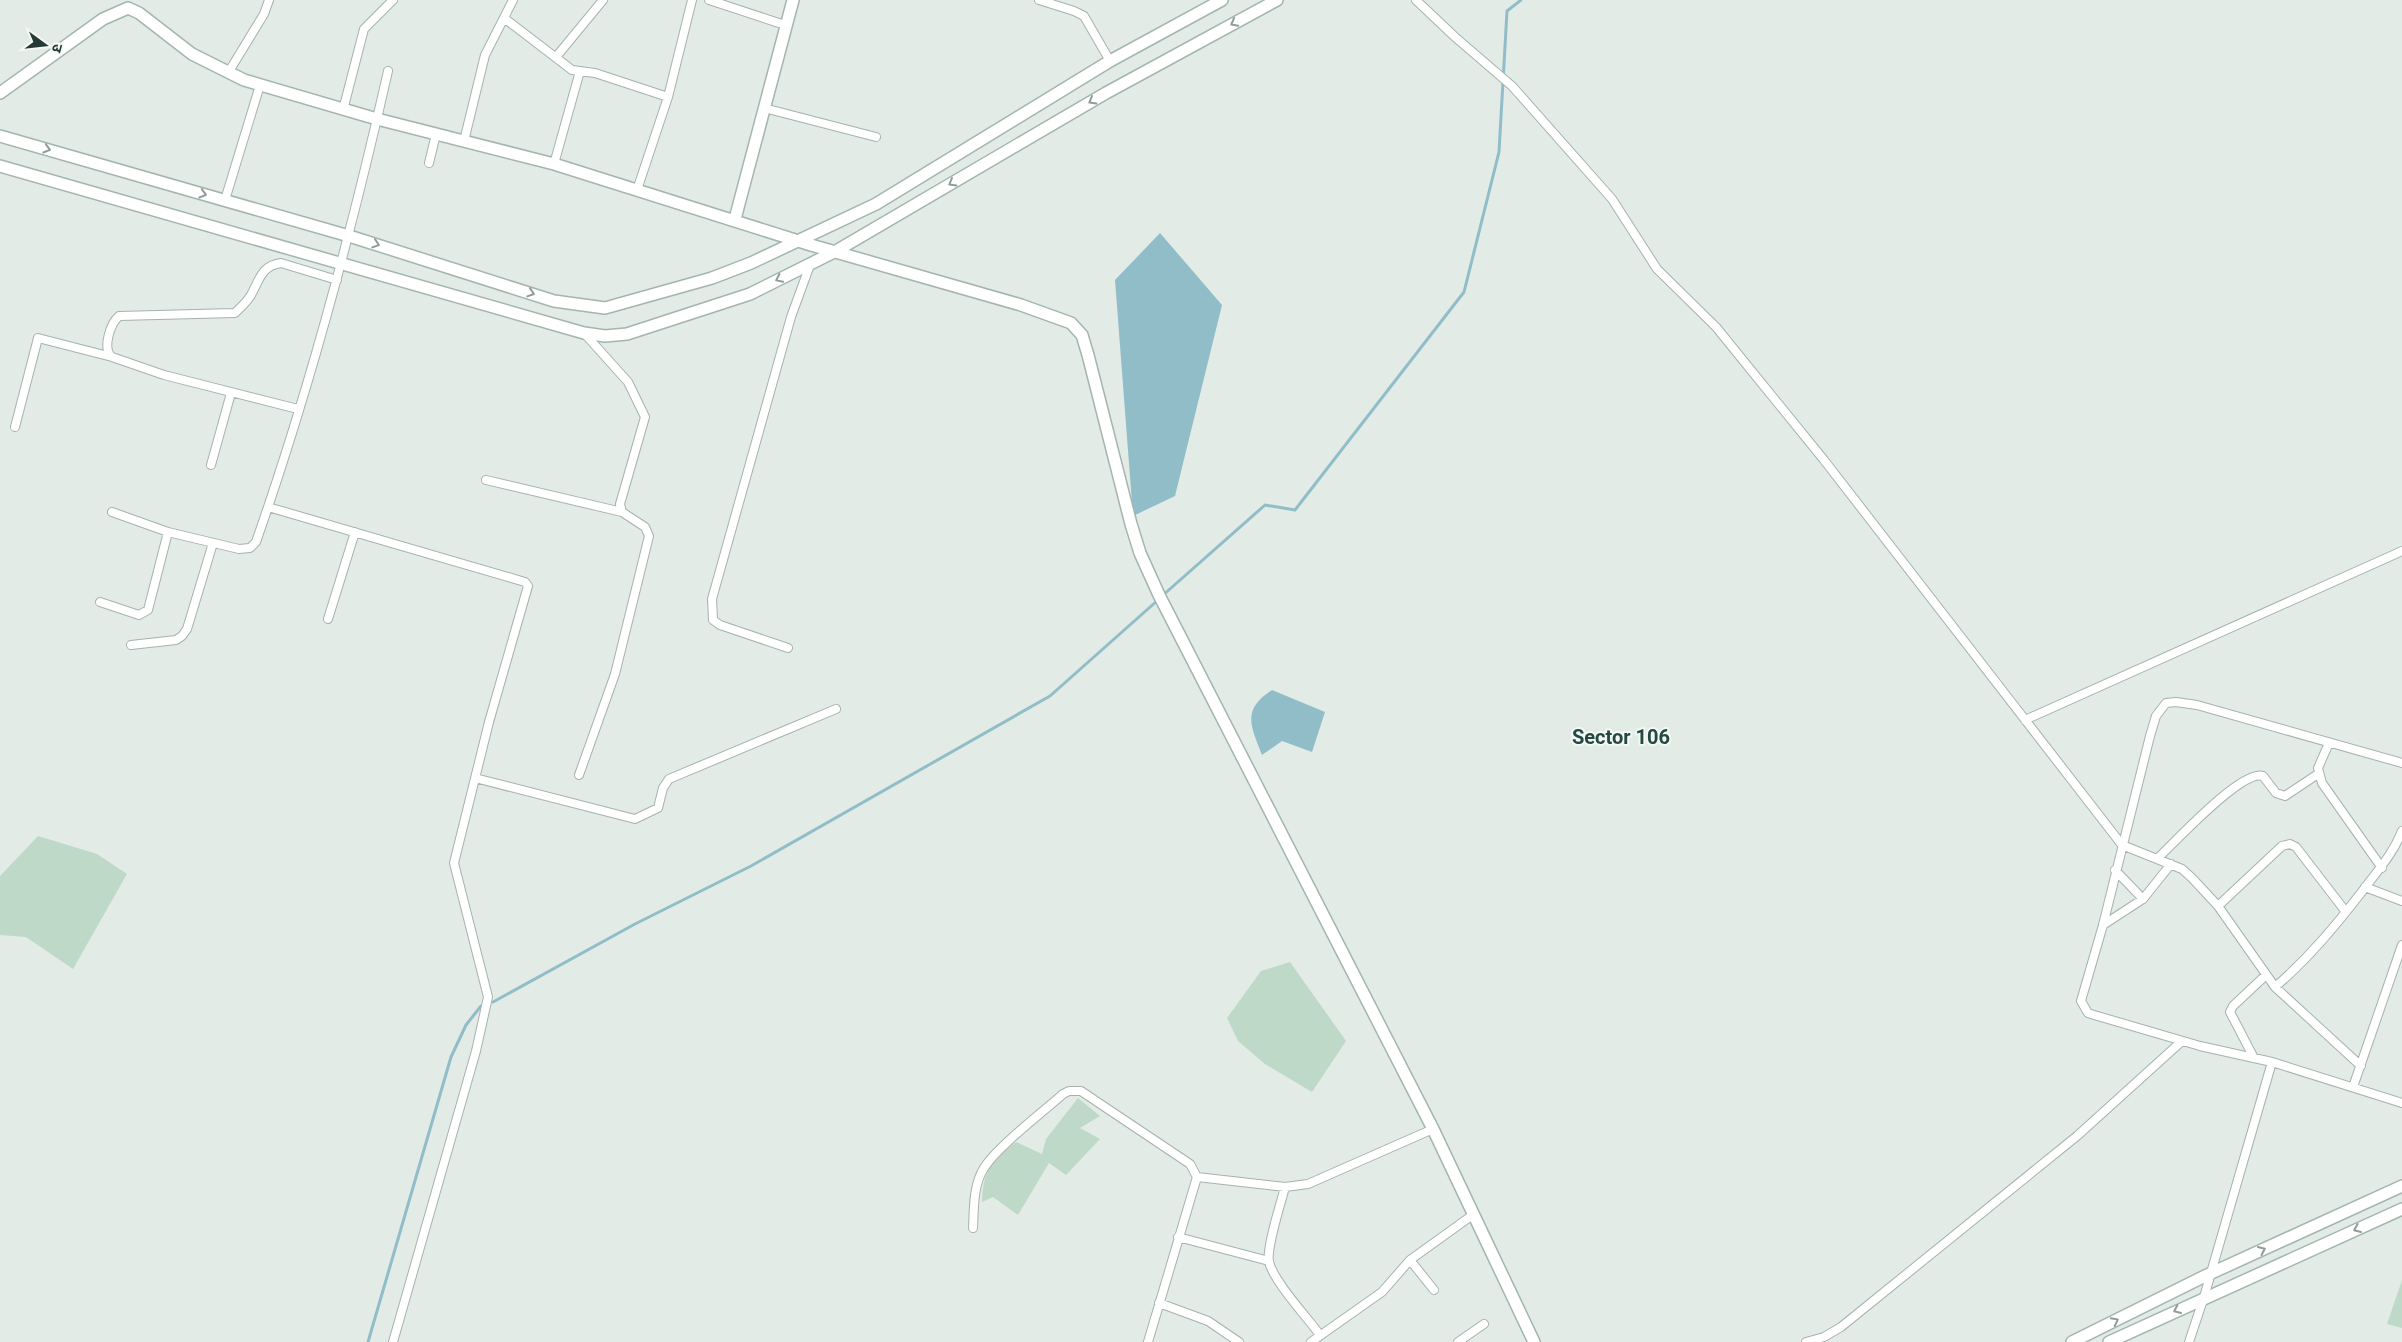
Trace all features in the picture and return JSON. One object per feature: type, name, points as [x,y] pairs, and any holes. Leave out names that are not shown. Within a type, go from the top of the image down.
[{"type":"street","points":[[228,73],[264,14],[269,0]]},
{"type":"street","points":[[343,110],[364,29],[393,0]]},
{"type":"street","points":[[464,141],[479,74],[514,0]]},
{"type":"street","points":[[556,57],[603,0]]},
{"type":"street","points":[[638,190],[668,97],[692,0]]},
{"type":"street","points":[[709,0],[733,3],[785,25]]},
{"type":"street","points":[[735,220],[793,0]]},
{"type":"street","points":[[1039,0],[1084,16],[1110,61]]},
{"type":"street","points":[[0,136],[349,236],[554,301],[593,308],[605,308],[712,278],[799,241],[898,192],[1110,61],[1222,0]]},
{"type":"street","points":[[0,166],[584,333],[604,336],[627,334],[726,303],[810,265],[1106,93],[1277,0]]},
{"type":"street","points":[[1416,0],[1455,37],[1512,86],[1605,191],[1657,269],[1716,327],[1824,460],[2122,845],[2182,868],[2218,906],[2275,987],[2361,1066]]},
{"type":"street","points":[[0,93],[102,19],[129,4],[192,54],[228,73],[260,85],[377,120],[554,164],[799,241],[1021,305],[1060,318],[1076,329],[1082,335],[1088,355],[1136,540],[1159,595],[1433,1129],[1534,1342]]},
{"type":"street","points":[[504,18],[572,70],[595,73],[668,97]]},
{"type":"street","points":[[112,512],[168,532],[239,549],[250,548],[256,542],[280,477],[298,409],[318,349],[349,236],[388,71]]},
{"type":"street","points":[[554,164],[580,71]]},
{"type":"street","points":[[225,200],[260,85]]},
{"type":"street","points":[[764,108],[876,137]]},
{"type":"street","points":[[429,164],[436,134]]},
{"type":"street","points":[[112,357],[108,354],[107,348],[113,324],[119,316],[235,313],[250,296],[262,270],[272,264],[281,263],[337,280]]},
{"type":"street","points":[[788,648],[720,625],[713,620],[712,599],[792,317],[810,265]]},
{"type":"street","points":[[584,333],[628,382],[645,417],[620,504],[622,512]]},
{"type":"street","points":[[15,427],[38,338],[112,357],[164,375],[298,409]]},
{"type":"street","points":[[211,465],[231,393]]},
{"type":"street","points":[[486,480],[622,512],[645,527],[649,536],[615,674],[579,775]]},
{"type":"street","points":[[268,507],[527,584],[528,590],[488,722],[454,863],[488,997],[466,1087],[393,1342]]},
{"type":"street","points":[[100,602],[140,615],[148,610],[168,532]]},
{"type":"street","points":[[328,619],[355,532]]},
{"type":"street","points":[[131,645],[176,640],[182,636],[187,629],[213,543]]},
{"type":"street","points":[[2025,720],[2402,551]]},
{"type":"street","points":[[2402,763],[2197,705],[2176,702],[2166,703],[2156,716],[2115,870],[2103,925],[2081,995],[2084,1009],[2088,1013],[2182,1041],[2272,1062],[2402,1103]]},
{"type":"street","points":[[475,778],[635,819],[658,808],[663,788],[669,779],[836,709]]},
{"type":"street","points":[[2329,743],[2318,768],[2318,774],[2322,783],[2382,868]]},
{"type":"street","points":[[2158,858],[2225,793],[2256,776],[2263,776],[2276,793],[2285,796],[2318,774]]},
{"type":"street","points":[[2275,987],[2302,962],[2382,868],[2402,831]]},
{"type":"street","points":[[2218,906],[2282,846],[2290,844],[2296,847],[2346,912]]},
{"type":"street","points":[[2103,925],[2143,899],[2171,864]]},
{"type":"street","points":[[2115,870],[2143,899]]},
{"type":"street","points":[[2365,887],[2402,901]]},
{"type":"street","points":[[2353,1087],[2402,945]]},
{"type":"street","points":[[2254,1058],[2230,1012],[2232,1006],[2266,975]]},
{"type":"street","points":[[1806,1342],[1824,1338],[1841,1327],[2077,1136],[2182,1041]]},
{"type":"street","points":[[2188,1342],[2204,1297],[2272,1062]]},
{"type":"street","points":[[973,1228],[978,1182],[984,1167],[999,1151],[1069,1091],[1081,1092],[1190,1164],[1197,1177],[1148,1342]]},
{"type":"street","points":[[1197,1177],[1285,1187],[1308,1184],[1433,1129]]},
{"type":"street","points":[[2072,1342],[2210,1274],[2402,1186]]},
{"type":"street","points":[[1285,1187],[1271,1243],[1269,1261],[1276,1276],[1320,1335]]},
{"type":"street","points":[[2109,1342],[2204,1297],[2402,1209]]},
{"type":"street","points":[[1311,1342],[1382,1292],[1410,1260],[1474,1214]]},
{"type":"street","points":[[1178,1237],[1269,1261]]},
{"type":"street","points":[[1410,1260],[1434,1290]]},
{"type":"street","points":[[1159,1303],[1208,1320],[1239,1342]]},
{"type":"street","points":[[1458,1342],[1484,1324]]},
{"type":"green space","points":[[38,836],[97,854],[127,874],[73,969],[26,937],[0,935],[0,876]]},
{"type":"green space","points":[[1290,962],[1346,1041],[1312,1092],[1265,1064],[1238,1041],[1227,1018],[1261,971]]},
{"type":"green space","points":[[1078,1098],[1100,1116],[1080,1128],[1100,1139],[1066,1175],[1049,1163],[1018,1215],[993,1197],[982,1202],[984,1182],[990,1167],[995,1161],[1016,1142],[1042,1154],[1046,1139]]},
{"type":"green space","points":[[2402,1280],[2402,1328],[2387,1324]]},
{"type":"water","points":[[1160,233],[1222,305],[1175,496],[1133,516],[1115,280]]},
{"type":"water","points":[[1272,690],[1325,712],[1312,752],[1282,741],[1262,755],[1252,727],[1252,712],[1262,697]]},
{"type":"waterway","points":[[1162,596],[1265,505],[1295,510],[1464,292],[1499,152],[1507,11],[1521,0]]},
{"type":"waterway","points":[[493,1002],[635,924],[751,866],[1050,696],[1158,600]]},
{"type":"waterway","points":[[368,1342],[451,1057],[466,1025],[481,1006]]},
{"type":"district","name":"Sector 106","points":[[1621,737]]}]
